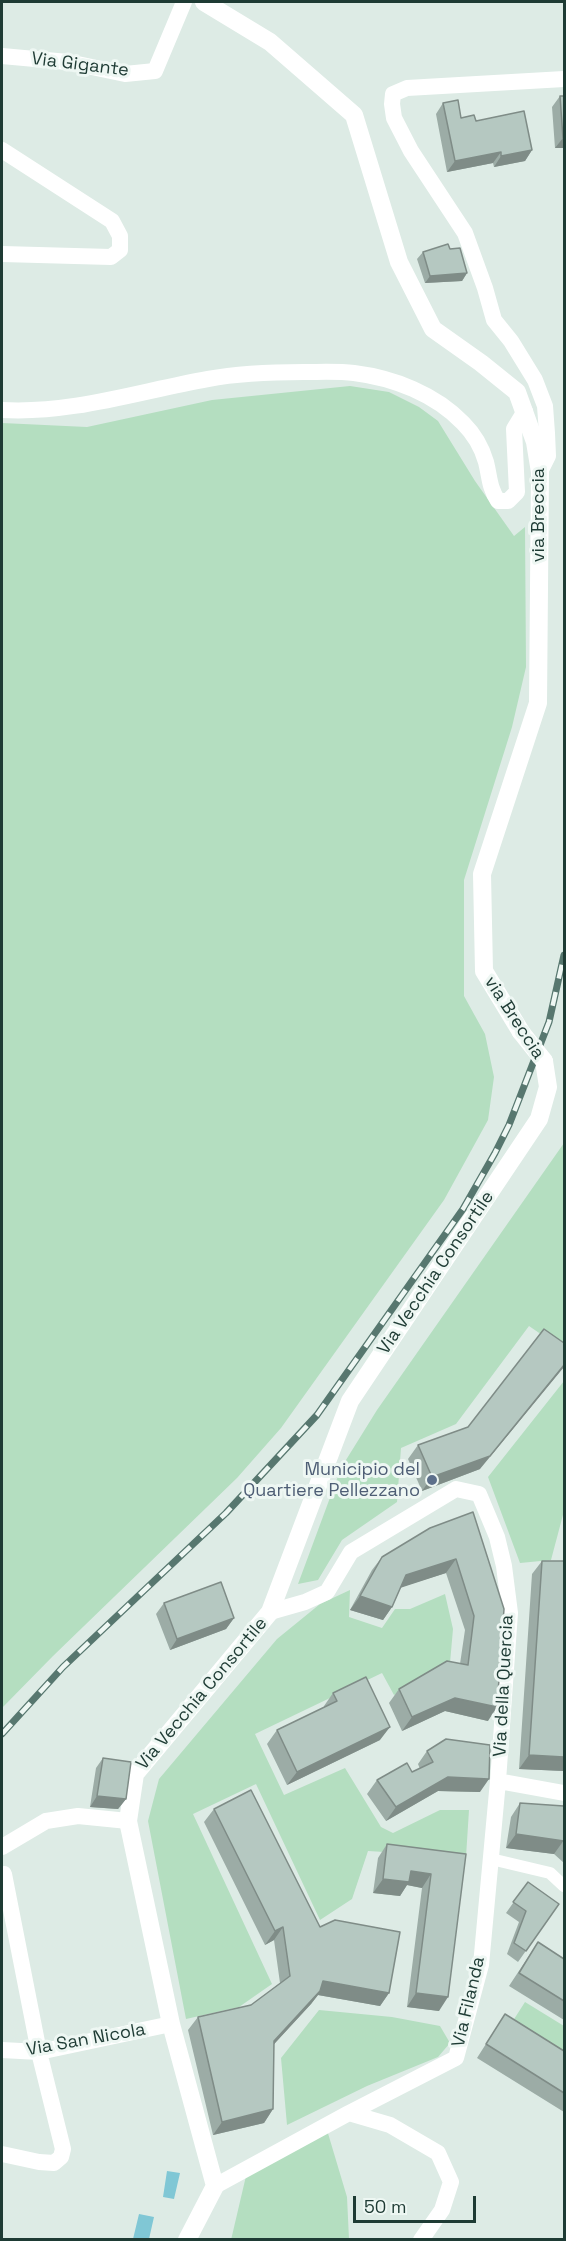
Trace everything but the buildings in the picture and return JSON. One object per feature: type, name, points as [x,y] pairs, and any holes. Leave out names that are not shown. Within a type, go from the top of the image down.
[{"type":"street","name":"Via Gigante","points":[[2,56],[68,62],[125,74],[154,71],[184,2]]},
{"type":"street","points":[[204,2],[270,42],[354,115],[399,262],[433,329],[517,392],[525,411]]},
{"type":"street","points":[[540,472],[548,456],[547,433],[545,406],[535,380],[494,320],[465,233],[411,151],[394,118],[392,104],[393,94],[407,88],[564,79]]},
{"type":"street","points":[[2,150],[112,221],[120,236],[120,250],[111,257],[2,254]]},
{"type":"street","name":"via Breccia","points":[[2,410],[27,411],[99,402],[209,379],[267,372],[353,373],[417,390],[443,404],[465,425],[480,446],[491,490],[498,501],[508,501],[517,492],[514,429],[525,411]]},
{"type":"street","name":"via Breccia","points":[[525,411],[536,442],[540,472],[537,703],[482,874],[484,971],[521,1032],[544,1061],[548,1087],[539,1119]]},
{"type":"street","name":"Via Vecchia Consortile","points":[[215,2186],[171,2024],[128,1821],[135,1774],[270,1612],[350,1401],[539,1119]]},
{"type":"street","name":"Via della Quercia","points":[[270,1612],[305,1602],[327,1592],[351,1552],[456,1489],[479,1494],[497,1537],[504,1566],[510,1613],[498,1781],[564,1793]]},
{"type":"street","name":"Via Filanda","points":[[215,2186],[456,2058],[481,1965],[498,1781]]},
{"type":"street","points":[[2,1847],[46,1821],[78,1815],[128,1821]]},
{"type":"street","points":[[491,1859],[550,1873],[564,1886]]},
{"type":"street","points":[[2,2154],[54,2163],[61,2157],[63,2149],[39,2052],[4,1874]]},
{"type":"street","name":"Via San Nicola","points":[[2,2050],[39,2052],[171,2024]]},
{"type":"street","points":[[349,2113],[390,2125],[438,2153],[451,2182],[442,2210],[421,2240]]},
{"type":"street","points":[[187,2240],[215,2186]]},
{"type":"green space","points":[[350,386],[389,392],[419,407],[438,421],[475,481],[514,536],[525,527],[526,667],[512,727],[464,880],[464,996],[485,1034],[494,1077],[488,1120],[444,1200],[281,1428],[237,1478],[2,1708],[2,423],[87,427],[212,400]]},
{"type":"green space","points":[[564,1143],[564,1350],[529,1326],[456,1424],[401,1448],[397,1502],[342,1540],[318,1580],[298,1584],[341,1468],[377,1410]]},
{"type":"green space","points":[[564,1381],[564,1511],[551,1560],[520,1563],[488,1477]]},
{"type":"green space","points":[[350,1590],[349,1617],[382,1628],[395,1609],[410,1609],[445,1594],[453,1629],[450,1663],[438,1675],[394,1695],[382,1673],[255,1734],[284,1795],[345,1768],[381,1827],[393,1833],[440,1810],[469,1810],[466,1857],[368,1851],[352,1899],[320,1920],[256,1784],[193,1814],[272,1984],[239,2007],[186,2019],[148,1821],[159,1779],[277,1639],[320,1604]]},
{"type":"green space","points":[[525,2002],[564,2026],[564,2061],[509,2027]]},
{"type":"green space","points":[[319,2010],[392,2017],[440,2026],[450,2043],[438,2057],[367,2086],[287,2125],[281,2058]]},
{"type":"green space","points":[[327,2130],[347,2197],[349,2239],[231,2240],[246,2176]]},
{"type":"water","points":[[167,2171],[180,2173],[174,2199],[163,2197]]},
{"type":"water","points":[[139,2214],[154,2217],[149,2239],[133,2239]]},
{"type":"railway","points":[[2,1734],[63,1667],[226,1513],[317,1415],[463,1209],[495,1153],[509,1125],[549,1022],[564,955]]},
{"type":"place","name":"Municipio del Quartiere Pellezzano","points":[[432,1480]]}]
